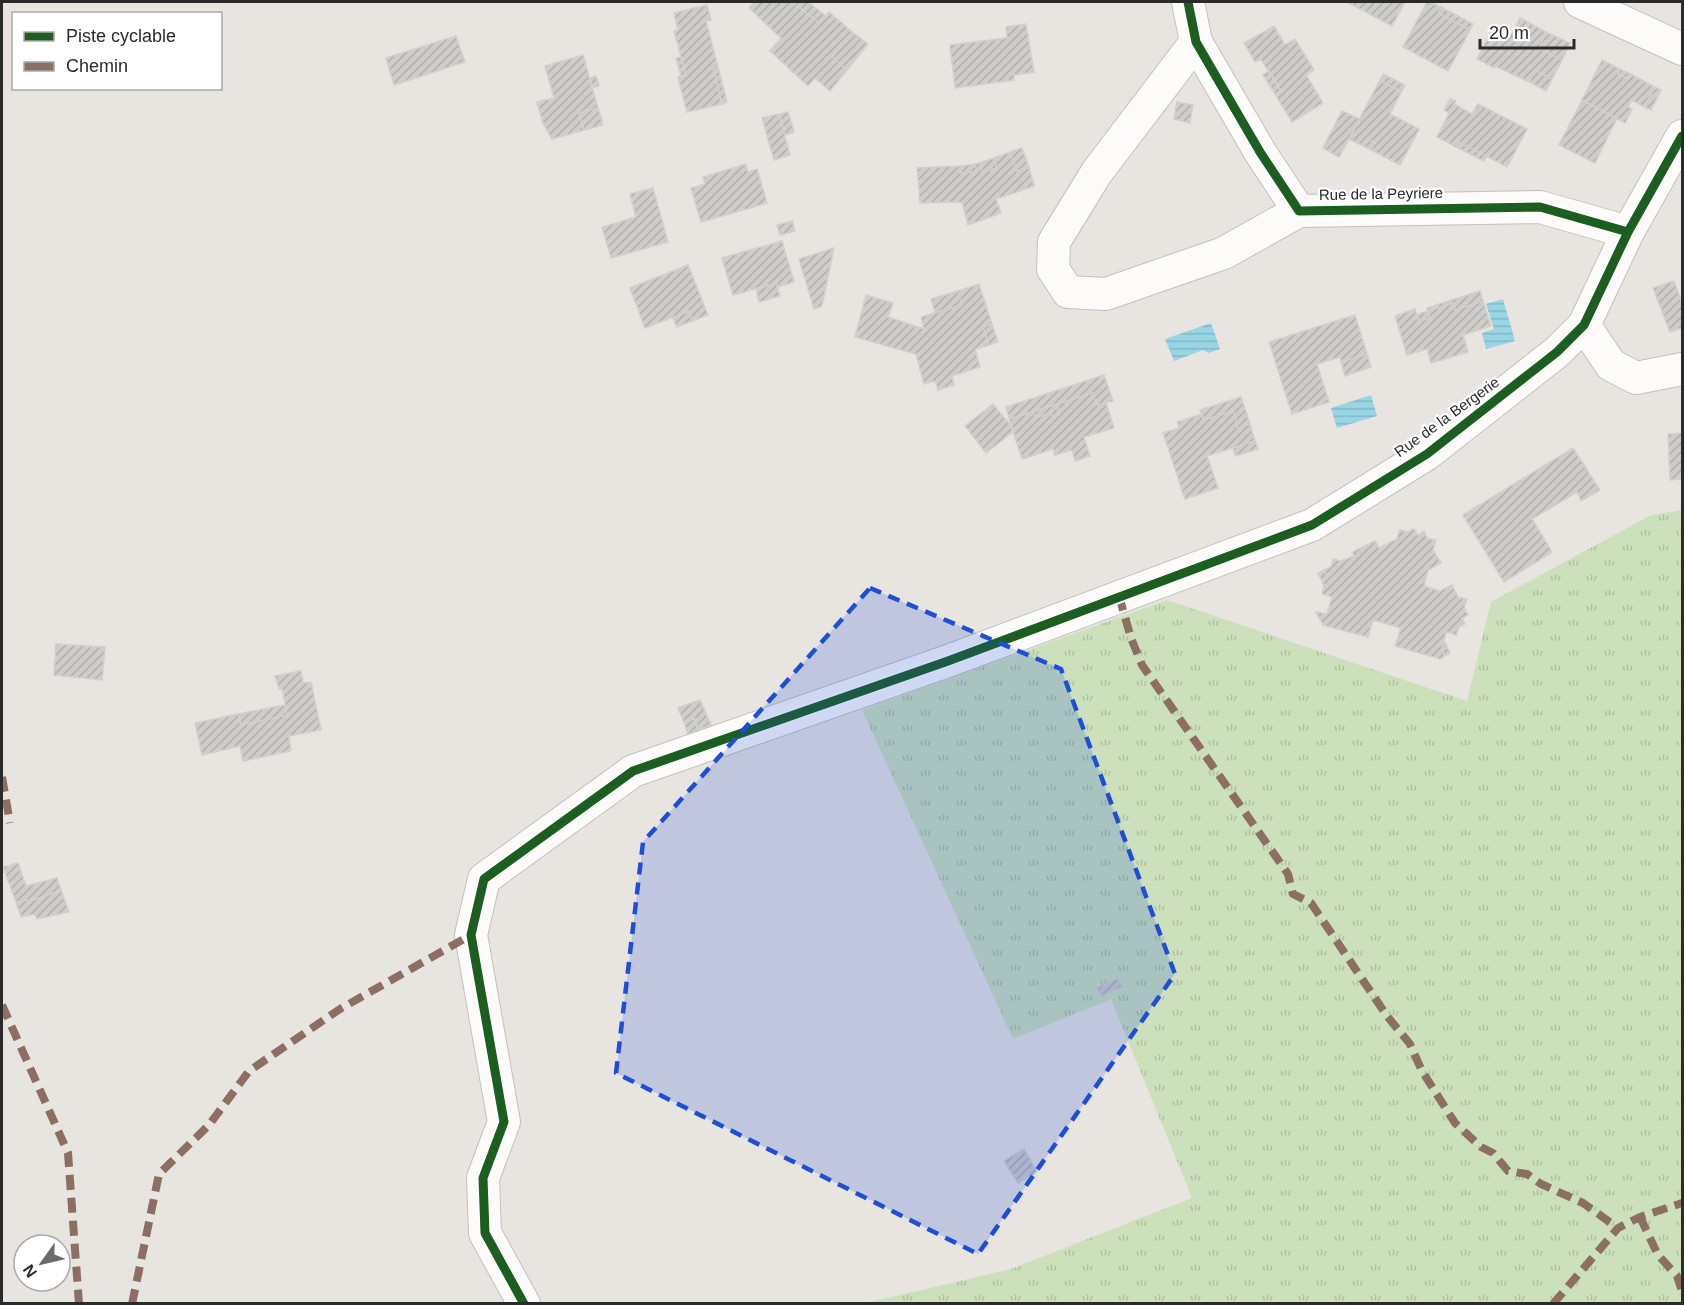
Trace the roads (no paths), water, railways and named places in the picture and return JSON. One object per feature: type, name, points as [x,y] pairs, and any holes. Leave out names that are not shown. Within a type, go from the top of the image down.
[{"type":"street","name":"Rue de la Peyriere","points":[[1188,2],[1196,42],[1260,152],[1299,211]]},
{"type":"street","points":[[1580,2],[1683,49]]},
{"type":"street","name":"Rue de la Peyriere","points":[[1196,42],[1097,172],[1054,242],[1053,268],[1068,292],[1106,294],[1224,253],[1299,211],[1540,207],[1628,232]]},
{"type":"street","name":"Rue de la Bergerie","points":[[524,1304],[485,1233],[483,1178],[504,1122],[471,935],[484,879],[633,771],[948,661],[1312,525],[1427,454],[1557,352],[1584,325],[1628,232],[1683,136]]},
{"type":"street","points":[[1584,325],[1611,364],[1636,378],[1683,369]]},
{"type":"water","points":[[1503,299],[1515,341],[1486,349],[1482,333],[1494,329],[1486,304]]},
{"type":"water","points":[[1211,323],[1220,349],[1209,353],[1203,350],[1174,361],[1165,339]]},
{"type":"water","points":[[1371,395],[1377,416],[1337,428],[1331,408]]}]
